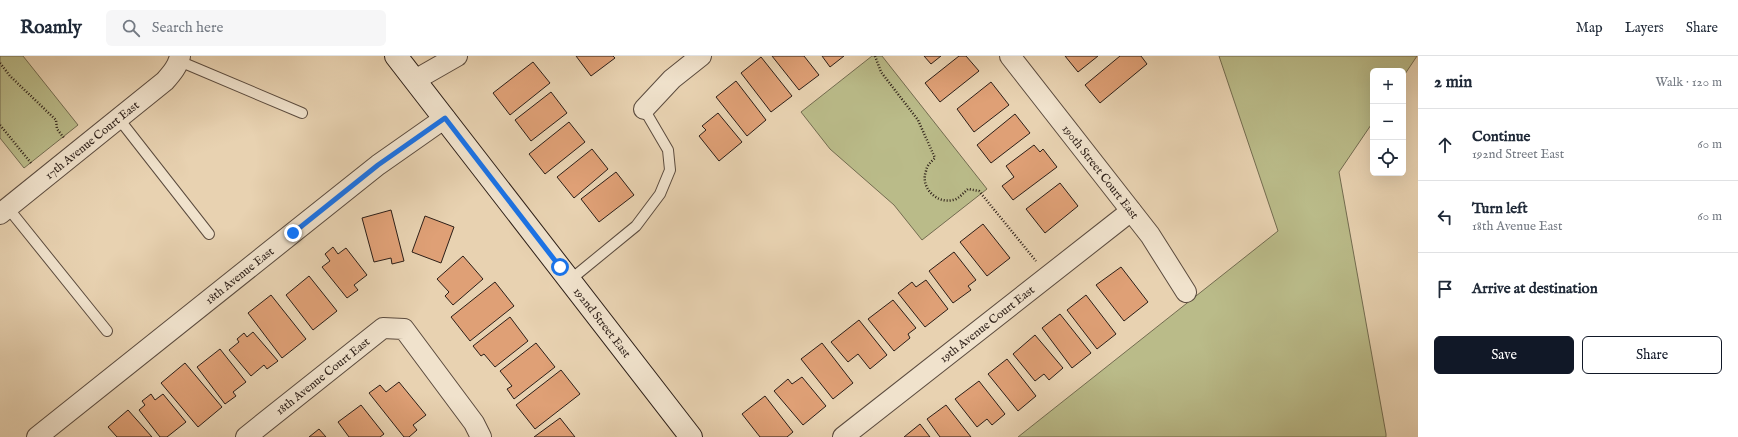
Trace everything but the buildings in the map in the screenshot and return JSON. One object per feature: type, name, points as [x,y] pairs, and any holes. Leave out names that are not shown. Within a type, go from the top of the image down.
[{"type":"street","name":"192nd Street East","points":[[396,56],[691,437]]},
{"type":"street","points":[[415,80],[457,56]]},
{"type":"street","points":[[644,108],[672,79],[701,56]]},
{"type":"street","name":"190th Street Court East","points":[[1010,56],[1150,235],[1186,292]]},
{"type":"street","name":"17th Avenue Court East","points":[[4,211],[165,81],[173,72],[179,59]]},
{"type":"street","name":"18th Avenue East","points":[[37,437],[378,165],[445,118]]},
{"type":"street","name":"19th Avenue Court East","points":[[844,437],[1131,211]]},
{"type":"street","name":"18th Avenue Court East","points":[[246,437],[383,328],[404,329],[474,423],[481,437]]},
{"type":"lane","points":[[179,59],[302,113]]},
{"type":"lane","points":[[570,280],[636,226],[660,194],[670,170],[668,150],[644,108]]},
{"type":"lane","points":[[119,118],[209,234]]},
{"type":"lane","points":[[4,211],[107,331]]},
{"type":"path","points":[[875,56],[881,72],[918,120],[935,158],[929,164],[924,176],[928,190],[934,196],[947,201],[959,198],[968,189],[980,191],[1048,276]]},
{"type":"path","points":[[0,64],[10,76],[56,120],[57,129],[76,153]]},
{"type":"path","points":[[0,125],[44,178]]},
{"type":"green space","points":[[0,56],[23,56],[78,125],[24,168],[0,138]]},
{"type":"green space","points":[[872,56],[882,56],[987,189],[922,240],[894,205],[830,149],[801,112]]},
{"type":"green space","points":[[1219,56],[1417,56],[1406,72],[1406,68],[1370,68],[1370,126],[1339,172],[1386,437],[1018,437],[1278,231]]},
{"type":"route","points":[[293,233],[378,165],[445,118],[560,267]]}]
